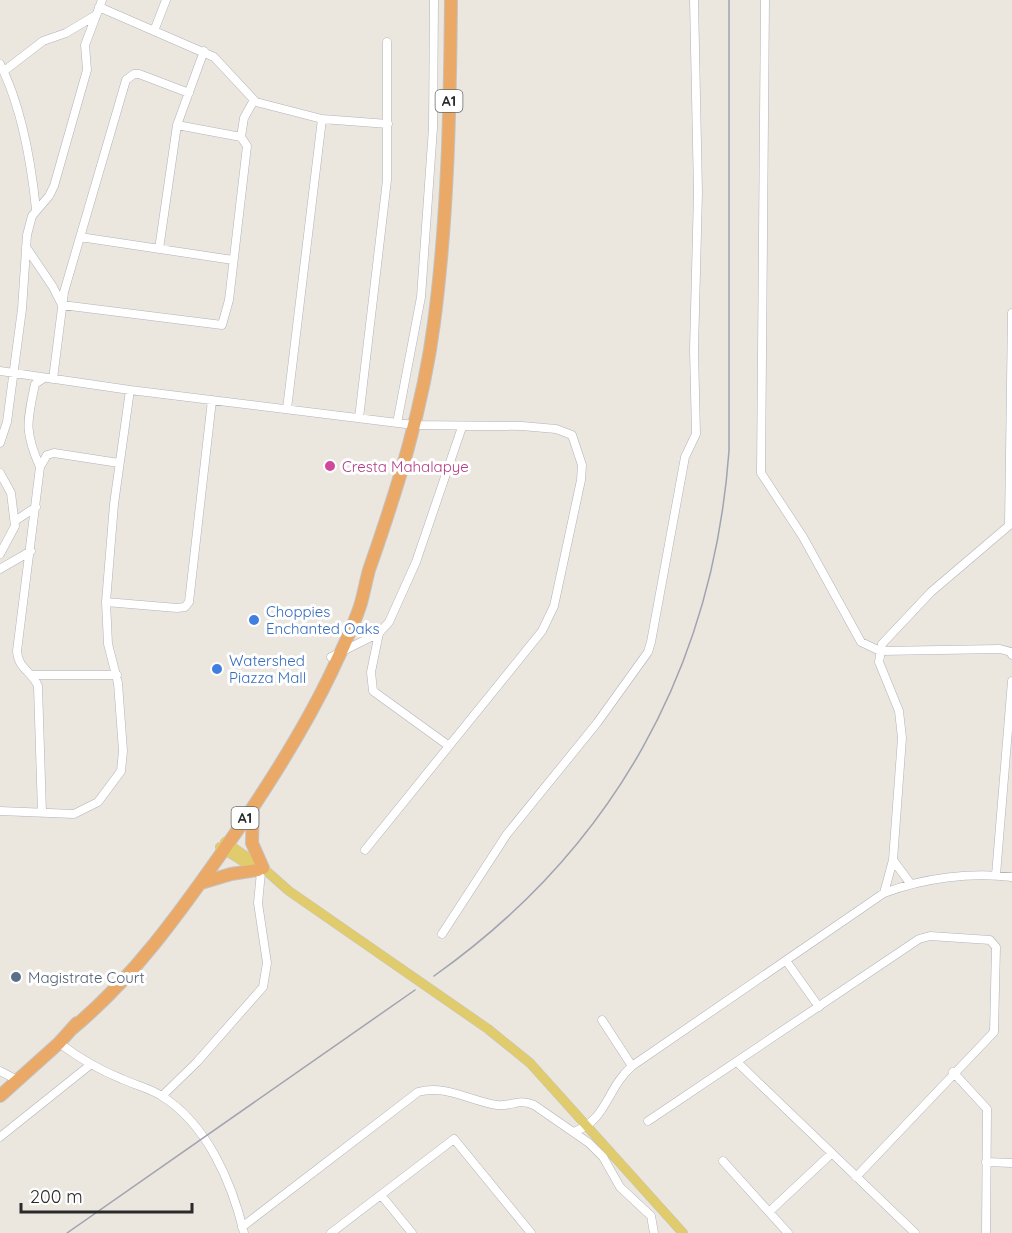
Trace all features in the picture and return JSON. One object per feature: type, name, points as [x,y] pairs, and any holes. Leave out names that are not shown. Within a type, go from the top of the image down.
[{"type":"highway","name":"A1","points":[[0,1096],[73,1028],[168,917],[224,846],[253,807],[306,719],[335,655],[367,576],[401,475],[414,425],[434,326],[448,154],[451,0]]},
{"type":"highway","name":"A1","points":[[73,1028],[96,1008],[140,962],[201,883],[335,655]]},
{"type":"highway","points":[[201,883],[231,874],[261,870],[252,843],[253,807]]},
{"type":"main road","points":[[224,846],[489,1029],[530,1063],[684,1233]]},
{"type":"street","points":[[154,31],[166,0]]},
{"type":"street","points":[[397,423],[421,297],[433,128],[434,0]]},
{"type":"street","points":[[442,934],[507,834],[597,723],[648,652],[651,642],[686,457],[696,434],[694,350],[698,192],[694,0]]},
{"type":"street","points":[[765,0],[761,473],[803,537],[861,642],[880,651],[1000,649],[1012,653]]},
{"type":"street","points":[[99,7],[204,51],[223,65],[254,100],[322,119],[388,124]]},
{"type":"street","points":[[0,443],[7,422],[22,309],[26,247],[36,209],[28,154],[2,68],[43,41],[66,33],[99,7]]},
{"type":"street","points":[[36,209],[50,196],[54,186],[87,70],[85,45],[99,7]]},
{"type":"street","points":[[359,418],[387,180],[387,42]]},
{"type":"street","points":[[159,249],[177,124],[204,51]]},
{"type":"street","points":[[49,378],[62,305],[128,78],[139,74],[189,93]]},
{"type":"street","points":[[62,305],[222,325],[227,310],[247,153],[247,146],[241,137],[244,118],[254,100]]},
{"type":"street","points":[[287,409],[322,119]]},
{"type":"street","points":[[177,124],[241,137]]},
{"type":"street","points":[[80,237],[233,260]]},
{"type":"street","points":[[26,247],[53,287],[62,305]]},
{"type":"street","points":[[884,893],[893,860],[902,738],[899,711],[885,682],[879,662],[880,651],[890,633],[931,592],[1011,524],[1012,313]]},
{"type":"street","points":[[0,371],[130,390],[414,425],[556,429],[572,435],[582,465],[579,490],[554,606],[542,631],[365,850]]},
{"type":"street","points":[[40,467],[30,447],[28,416],[35,384],[49,378]]},
{"type":"street","points":[[0,812],[65,816],[85,810],[98,802],[117,778],[123,751],[117,675],[108,644],[106,602],[119,463],[130,390]]},
{"type":"street","points":[[106,602],[177,608],[189,602],[212,400]]},
{"type":"street","points":[[335,655],[379,633],[389,622],[416,562],[462,427]]},
{"type":"street","points":[[42,813],[38,686],[31,675],[21,667],[17,651],[40,467],[47,455],[54,453],[119,463]]},
{"type":"street","points":[[0,554],[15,529],[11,493],[1,476]]},
{"type":"street","points":[[15,521],[36,507]]},
{"type":"street","points":[[0,568],[31,552]]},
{"type":"street","points":[[379,633],[371,672],[373,691],[449,746]]},
{"type":"street","points":[[31,675],[117,675]]},
{"type":"street","points":[[996,875],[1012,681]]},
{"type":"street","points":[[1004,777],[1012,773]]},
{"type":"street","points":[[893,860],[910,883]]},
{"type":"street","points":[[162,1096],[197,1062],[263,987],[267,963],[258,903],[261,870]]},
{"type":"street","points":[[574,1132],[589,1126],[598,1116],[619,1078],[632,1066],[787,962],[884,893],[910,883],[996,875],[1012,877]]},
{"type":"street","points":[[648,1122],[924,937],[990,940],[996,947],[996,1027],[990,1037],[953,1072],[856,1177]]},
{"type":"street","points":[[787,962],[819,1007]]},
{"type":"street","points":[[602,1020],[632,1066]]},
{"type":"street","points":[[59,1043],[90,1065],[162,1096],[187,1117],[214,1155],[229,1186],[243,1230],[418,1092],[428,1089],[442,1090],[499,1106],[525,1101],[574,1132],[603,1157],[620,1187],[651,1216],[654,1233]]},
{"type":"street","points":[[738,1062],[915,1233]]},
{"type":"street","points":[[0,1137],[90,1065]]},
{"type":"street","points":[[0,1071],[17,1080]]},
{"type":"street","points":[[953,1072],[987,1109],[986,1233]]},
{"type":"street","points":[[331,1233],[455,1139],[531,1233]]},
{"type":"street","points":[[769,1212],[831,1154]]},
{"type":"street","points":[[723,1161],[788,1233]]},
{"type":"street","points":[[986,1162],[1012,1163]]},
{"type":"street","points":[[381,1195],[412,1233]]},
{"type":"railway","points":[[434,976],[497,926],[553,871],[602,812],[643,748],[676,679],[701,607],[719,531],[729,451],[729,0]]},
{"type":"railway","points":[[67,1233],[415,990]]},
{"type":"place","name":"Cresta Mahalapye","points":[[330,466]]},
{"type":"place","name":"Choppies Enchanted Oaks","points":[[254,620]]},
{"type":"place","name":"Watershed Piazza Mall","points":[[217,669]]},
{"type":"place","name":"Magistrate Court","points":[[16,977]]}]
